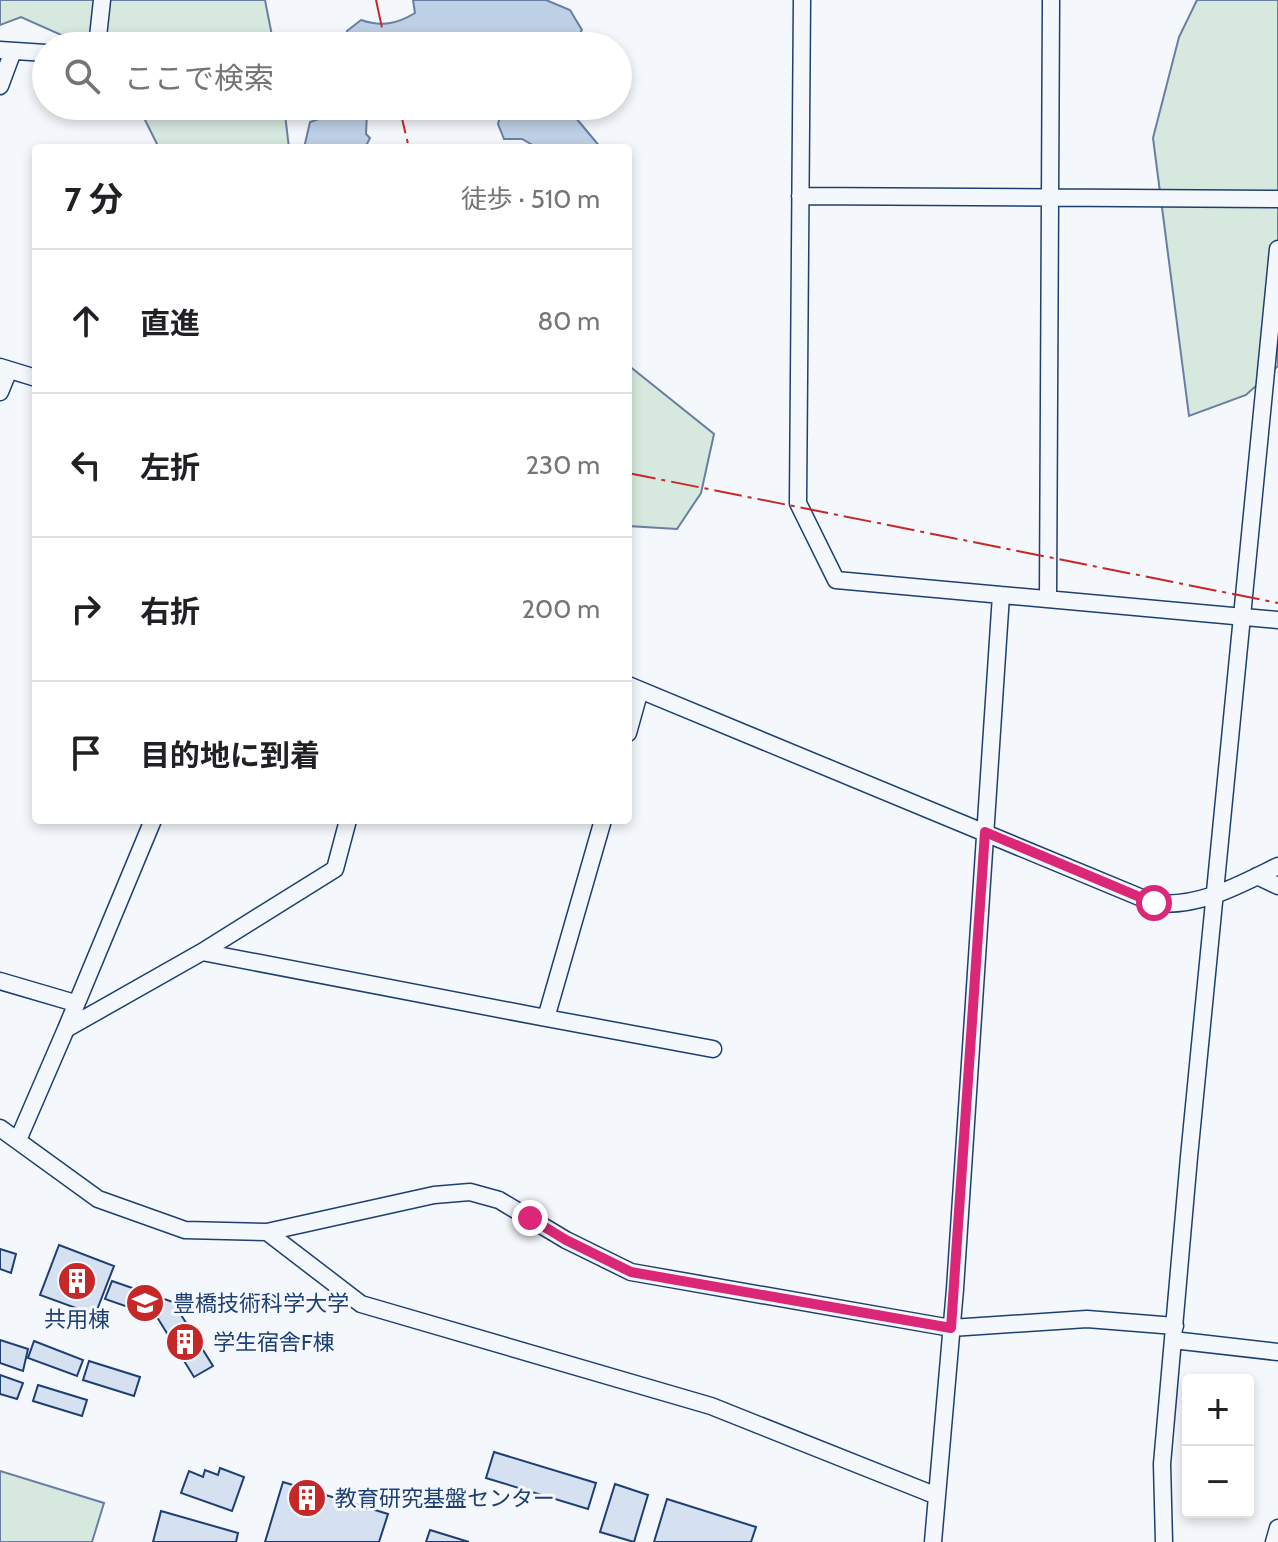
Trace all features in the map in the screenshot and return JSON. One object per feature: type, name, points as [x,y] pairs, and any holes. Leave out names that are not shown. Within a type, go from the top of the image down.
[{"type":"street","points":[[99,32],[102,0]]},
{"type":"street","points":[[802,0],[798,503],[813,539],[836,580],[1278,620]]},
{"type":"street","points":[[1048,599],[1051,0]]},
{"type":"street","points":[[0,86],[6,50],[32,52]]},
{"type":"street","points":[[800,196],[1278,199]]},
{"type":"street","points":[[1164,1542],[1162,1464],[1278,249]]},
{"type":"street","points":[[0,392],[5,368],[32,377]]},
{"type":"street","points":[[933,1542],[951,1328],[1001,595]]},
{"type":"street","points":[[634,688],[1154,903],[1170,905],[1215,896],[1278,866]]},
{"type":"street","points":[[18,1140],[151,824]]},
{"type":"street","points":[[66,1029],[202,952],[335,869],[347,824]]},
{"type":"street","points":[[546,1018],[602,824]]},
{"type":"street","points":[[1257,876],[1278,886]]},
{"type":"street","points":[[202,952],[713,1049]]},
{"type":"street","points":[[0,981],[75,1003]]},
{"type":"street","points":[[0,1128],[98,1199],[185,1230],[267,1232],[434,1195],[470,1192],[499,1200],[566,1240],[631,1272],[951,1328],[1087,1319],[1278,1352]]},
{"type":"street","points":[[267,1232],[361,1304],[711,1406],[937,1496]]},
{"type":"street","points":[[1274,1542],[1278,1528]]},
{"type":"shaded area","points":[[0,0],[265,0],[271,32],[55,32],[21,17],[0,25]]},
{"type":"shaded area","points":[[1197,0],[1278,0],[1278,366],[1246,395],[1189,416],[1153,138],[1179,37]]},
{"type":"shaded area","points":[[145,120],[286,120],[289,144],[157,144]]},
{"type":"shaded area","points":[[632,368],[714,434],[701,493],[677,529],[632,526]]},
{"type":"shaded area","points":[[0,1471],[104,1503],[92,1542],[0,1542]]},
{"type":"water","points":[[413,0],[546,0],[570,10],[582,30],[347,32],[361,20],[389,23],[415,13]]},
{"type":"water","points":[[367,120],[366,134],[370,138],[367,144],[305,144],[310,122]]},
{"type":"water","points":[[499,120],[578,120],[598,144],[531,144],[522,139],[504,139]]},
{"type":"building","name":"共用棟","points":[[59,1245],[114,1266],[95,1315],[40,1295]]},
{"type":"building","points":[[0,1249],[16,1254],[11,1273],[0,1269]]},
{"type":"building","name":"学生宿舎F棟","points":[[112,1281],[173,1302],[213,1366],[194,1377],[157,1317],[105,1299]]},
{"type":"building","name":"共用棟","points":[[0,1340],[28,1349],[23,1371],[0,1363]]},
{"type":"building","points":[[34,1341],[83,1360],[77,1376],[28,1358]]},
{"type":"building","points":[[89,1361],[140,1377],[134,1396],[83,1380]]},
{"type":"building","points":[[0,1375],[23,1383],[17,1399],[0,1394]]},
{"type":"building","points":[[38,1385],[87,1400],[82,1416],[33,1401]]},
{"type":"building","points":[[494,1452],[596,1483],[588,1509],[486,1478]]},
{"type":"building","points":[[220,1468],[244,1477],[232,1511],[181,1493],[189,1471],[203,1477],[205,1470],[218,1475]]},
{"type":"building","name":"教育研究基盤センター","points":[[283,1482],[388,1514],[379,1542],[265,1542]]},
{"type":"building","points":[[615,1484],[648,1495],[634,1542],[600,1532]]},
{"type":"building","points":[[667,1499],[756,1527],[751,1542],[654,1542]]},
{"type":"building","points":[[161,1511],[238,1533],[236,1542],[153,1542]]},
{"type":"building","points":[[430,1530],[469,1542],[426,1542]]},
{"type":"power","points":[[376,0],[383,32]]},
{"type":"power","points":[[402,120],[408,144]]},
{"type":"power","points":[[632,474],[1278,603]]},
{"type":"place","name":"共用棟","points":[[77,1281]]},
{"type":"place","name":"豊橋技術科学大学","points":[[145,1303]]},
{"type":"place","name":"学生宿舎F棟","points":[[185,1342]]},
{"type":"place","name":"教育研究基盤センター","points":[[307,1498]]},
{"type":"route","points":[[530,1218],[566,1240],[631,1272],[734,1287],[819,1302],[893,1320],[951,1328],[985,832],[1154,903]]}]
